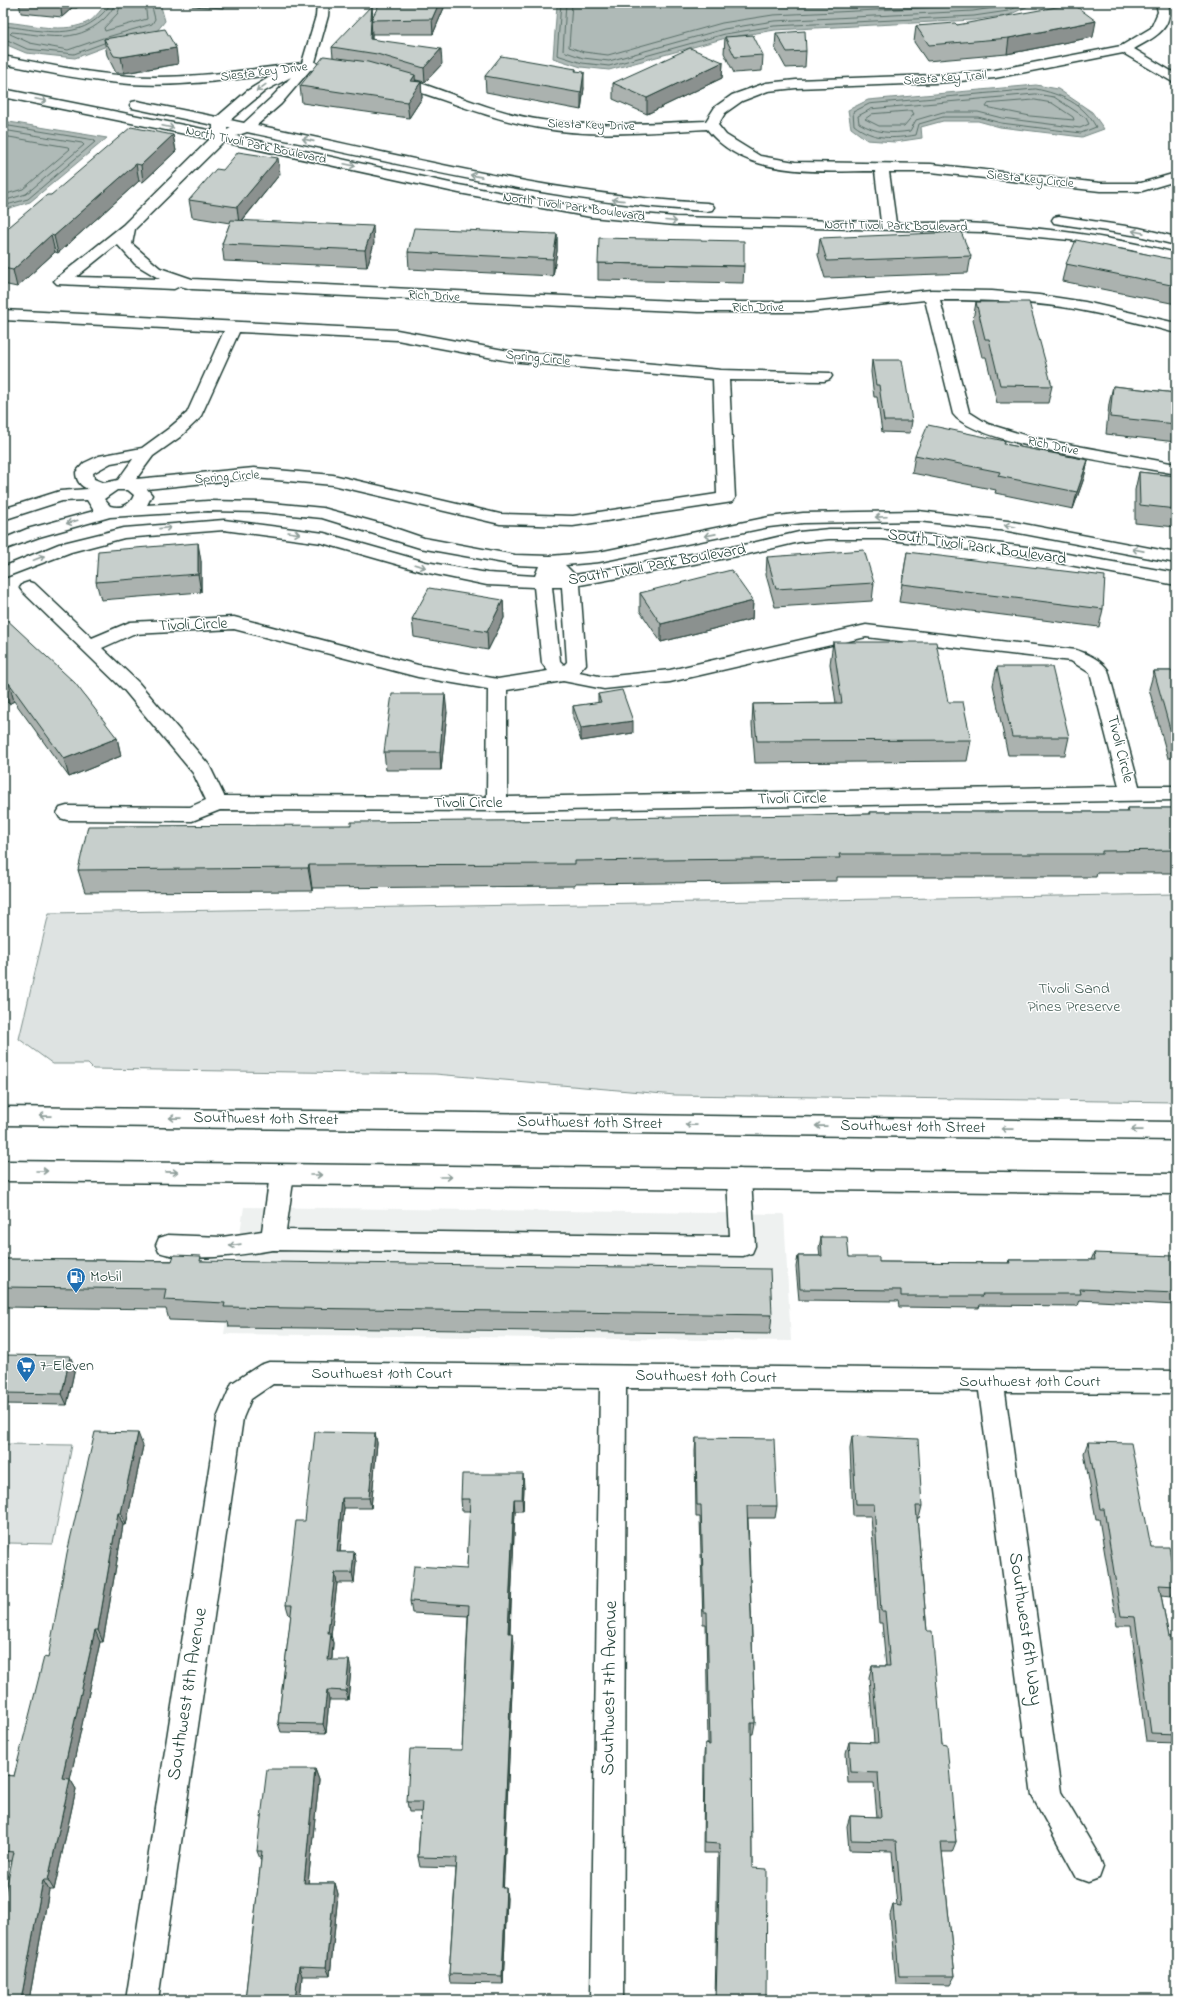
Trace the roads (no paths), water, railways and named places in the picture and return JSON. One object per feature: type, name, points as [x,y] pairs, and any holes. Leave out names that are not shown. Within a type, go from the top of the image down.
[{"type":"street","points":[[192,284],[62,281],[128,228],[219,138],[247,127],[276,101],[308,65],[322,16],[323,3]]},
{"type":"street","name":"Siesta Key Trail","points":[[711,125],[714,117],[720,110],[738,98],[766,87],[796,84],[935,79],[995,74],[1125,49],[1157,30],[1164,12],[1162,3]]},
{"type":"street","points":[[1125,49],[1176,80]]},
{"type":"street","name":"Siesta Key Drive","points":[[3,60],[68,73],[130,80],[193,80],[308,65],[324,67]]},
{"type":"street","points":[[219,138],[220,122],[250,96],[276,77],[308,65]]},
{"type":"street","name":"Siesta Key Drive","points":[[378,74],[414,84],[520,120],[557,126],[598,127],[711,125]]},
{"type":"street","name":"North Tivoli Park Boulevard","points":[[3,93],[483,193],[591,213],[675,221],[983,228],[1070,236],[1132,246],[1176,257]]},
{"type":"street","name":"North Tivoli Park Boulevard","points":[[96,112],[116,100],[494,179],[599,198],[678,206],[717,207]]},
{"type":"street","name":"Siesta Key Circle","points":[[711,125],[721,138],[756,158],[796,166],[931,168],[1100,186],[1142,187],[1176,177]]},
{"type":"street","points":[[882,168],[894,212],[889,227]]},
{"type":"street","points":[[483,193],[494,179]]},
{"type":"street","name":"North Tivoli Park Boulevard","points":[[872,211],[894,212]]},
{"type":"street","points":[[1043,218],[1073,221],[1176,240]]},
{"type":"street","name":"Rich Drive","points":[[128,228],[124,244],[143,264],[163,277],[192,284],[698,307],[810,307],[931,295],[994,296],[1056,303],[1131,316],[1176,328]]},
{"type":"street","name":"Rich Drive","points":[[931,295],[962,414],[982,427],[1031,442],[1176,469]]},
{"type":"street","name":"Spring Circle","points":[[3,315],[397,335],[509,356],[721,375],[824,376]]},
{"type":"street","points":[[101,491],[87,483],[84,479],[84,472],[89,466],[98,462],[147,452],[174,434],[194,415],[233,327]]},
{"type":"street","points":[[721,375],[726,498],[748,549]]},
{"type":"street","points":[[101,491],[95,499],[99,508],[119,511],[135,508],[143,499],[144,495],[141,491],[127,485],[147,452]]},
{"type":"street","name":"Spring Circle","points":[[101,491],[127,485],[262,474],[333,480],[500,519],[573,521],[726,498]]},
{"type":"street","points":[[3,515],[60,496],[101,491]]},
{"type":"street","name":"South Tivoli Park Boulevard","points":[[3,545],[33,533],[119,511],[208,506],[261,507],[323,513],[380,529],[420,543],[515,560],[550,561],[599,557],[739,528],[803,518],[918,516],[1008,526],[1176,558]]},
{"type":"street","points":[[119,511],[124,533]]},
{"type":"street","name":"South Tivoli Park Boulevard","points":[[3,573],[65,548],[124,533],[171,528],[224,525],[275,530],[324,538],[424,567],[487,579],[571,582],[748,549],[799,537],[829,534],[882,534],[1027,552],[1176,579]]},
{"type":"street","points":[[550,561],[571,582],[577,664],[563,675],[551,663],[542,582],[550,561]]},
{"type":"street","points":[[29,588],[131,686],[202,770],[217,803],[192,814],[67,813]]},
{"type":"street","name":"Tivoli Circle","points":[[90,646],[130,628],[234,623],[418,671],[498,685],[563,675],[604,683],[670,676],[866,631],[1076,656],[1099,670],[1131,793],[497,804],[217,803]]},
{"type":"street","points":[[497,804],[498,685]]},
{"type":"street","points":[[1131,793],[1176,793]]},
{"type":"street","name":"Southwest 10th Street","points":[[3,1116],[1176,1131]]},
{"type":"street","points":[[3,1171],[1176,1184]]},
{"type":"street","points":[[273,1240],[282,1175]]},
{"type":"street","points":[[168,1245],[222,1247],[273,1240],[743,1246],[739,1179]]},
{"type":"street","name":"Southwest 10th Court","points":[[241,1391],[269,1373],[613,1375],[991,1382],[1176,1382]]},
{"type":"street","name":"Southwest 7th Avenue","points":[[607,2000],[613,1375]]},
{"type":"street","name":"Southwest 6th Way","points":[[991,1382],[1047,1796],[1088,1867]]},
{"type":"street","name":"Southwest 8th Avenue","points":[[142,2000],[230,1418],[241,1391]]},
{"type":"water","points":[[107,3],[160,3],[165,21],[157,31],[107,46],[75,58],[26,53],[7,45],[3,39],[4,22],[48,28],[70,27],[90,21]]},
{"type":"water","points":[[556,3],[1035,3],[1009,15],[974,20],[775,30],[726,38],[609,70],[581,67],[553,58]]},
{"type":"water","points":[[1036,85],[1058,89],[1092,112],[1104,129],[1082,137],[1000,127],[978,121],[943,121],[921,127],[922,138],[895,142],[867,140],[851,128],[848,110],[868,100]]},
{"type":"water","points":[[3,121],[107,138],[30,202],[3,210]]},
{"type":"place","name":"Mobil","points":[[76,1294]]},
{"type":"place","name":"7-Eleven","points":[[26,1383]]},
{"type":"park label","name":"Tivoli Sand Pines Preserve","points":[[1074,998]]}]
